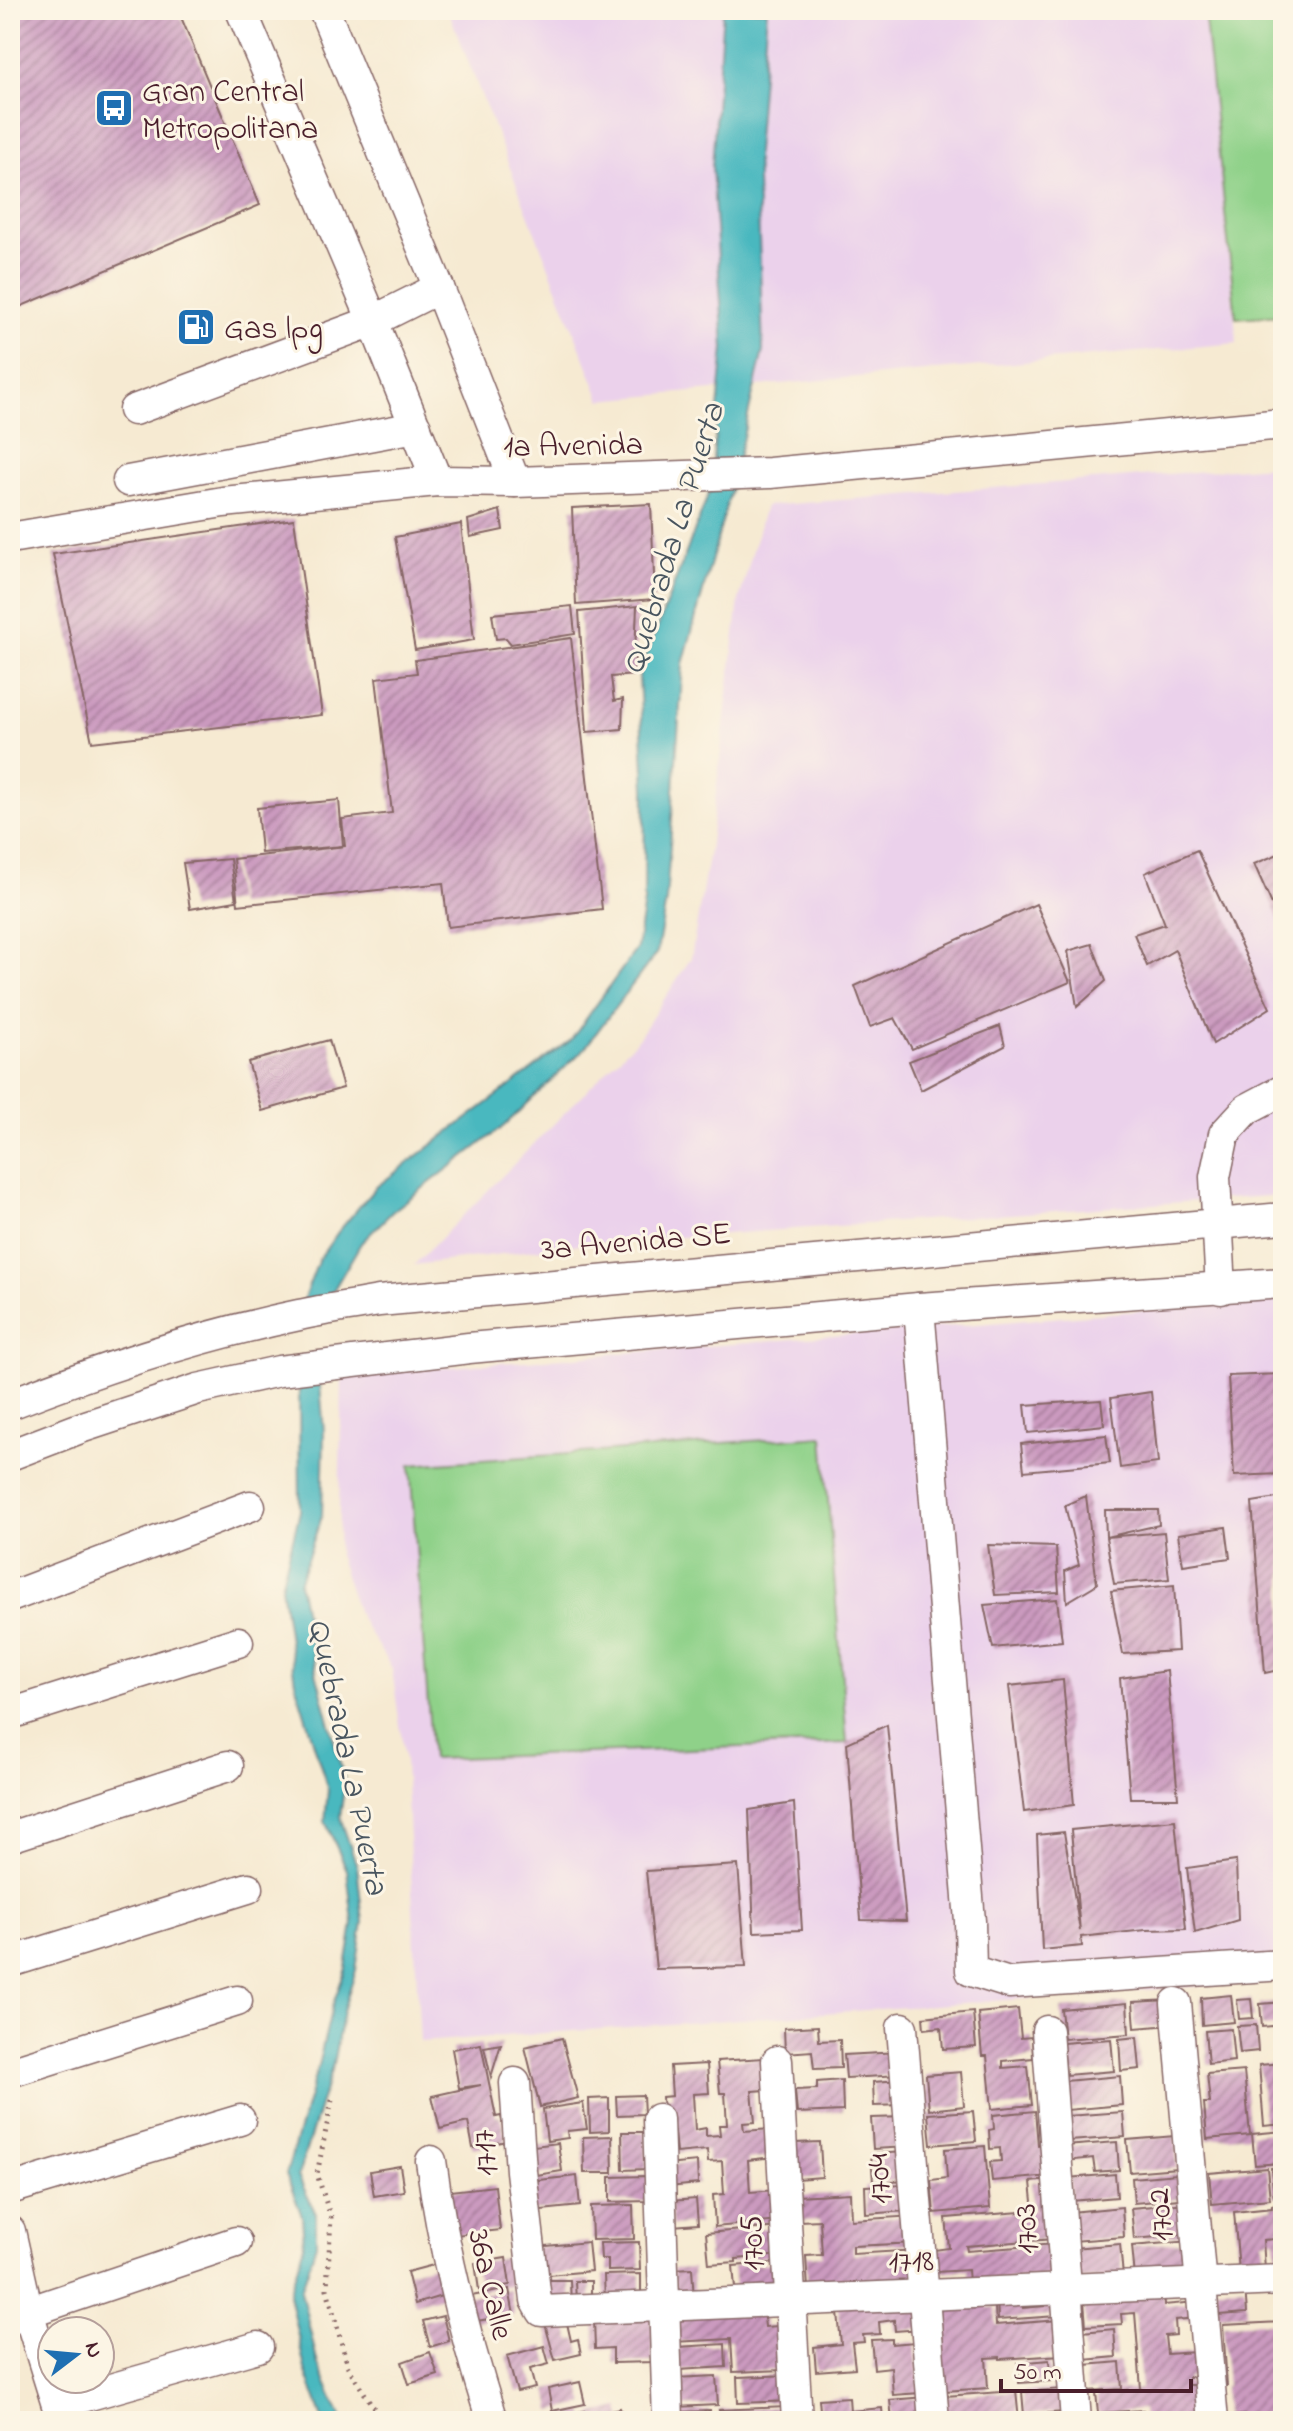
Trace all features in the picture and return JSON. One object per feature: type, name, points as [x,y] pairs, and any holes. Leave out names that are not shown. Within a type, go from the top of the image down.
[{"type":"street","points":[[241,10],[437,481]]},
{"type":"street","points":[[324,10],[515,482]]},
{"type":"street","points":[[134,410],[373,321],[439,288]]},
{"type":"street","name":"1a Avenida","points":[[10,538],[223,502],[437,481],[691,478],[770,473],[1283,424]]},
{"type":"street","points":[[128,481],[416,427]]},
{"type":"street","points":[[1221,1289],[1215,1177],[1224,1134],[1247,1109],[1283,1090]]},
{"type":"street","name":"3a Avenida SE","points":[[10,1404],[66,1382],[226,1332],[379,1301],[1283,1218]]},
{"type":"street","points":[[10,1455],[198,1389],[279,1371],[469,1348],[919,1308],[1283,1283]]},
{"type":"street","points":[[919,1308],[970,1921],[971,1971],[1009,1983],[1283,1965]]},
{"type":"street","points":[[10,1597],[250,1506]]},
{"type":"street","points":[[10,1714],[238,1642]]},
{"type":"street","points":[[10,1837],[228,1766]]},
{"type":"street","points":[[10,1962],[248,1888]]},
{"type":"street","points":[[10,2072],[237,2001]]},
{"type":"street","name":"1702","points":[[1176,2003],[1213,2421]]},
{"type":"street","name":"1704","points":[[902,2028],[934,2421]]},
{"type":"street","name":"1703","points":[[1047,2031],[1076,2421]]},
{"type":"street","name":"1705","points":[[777,2061],[797,2421]]},
{"type":"street","name":"1717","points":[[515,2083],[524,2199],[536,2300],[542,2311]]},
{"type":"street","points":[[658,2119],[668,2421]]},
{"type":"street","points":[[10,2189],[240,2120]]},
{"type":"street","name":"36a Calle","points":[[431,2161],[437,2205],[469,2349],[492,2421]]},
{"type":"street","points":[[10,2231],[19,2315],[60,2412],[258,2347]]},
{"type":"street","points":[[19,2315],[236,2242]]},
{"type":"street","name":"1718","points":[[542,2311],[1283,2280]]},
{"type":"path","points":[[332,2100],[317,2174],[331,2218],[327,2289],[348,2367],[382,2421]]},
{"type":"shaded area","points":[[448,10],[1204,10],[1237,343],[601,400]]},
{"type":"shaded area","points":[[1283,465],[1283,1195],[580,1244],[414,1265],[638,1039],[691,958],[709,851],[739,600],[765,506]]},
{"type":"shaded area","points":[[1283,1299],[1283,1980],[420,2042],[405,1762],[392,1669],[359,1616],[338,1555],[342,1376]]},
{"type":"green space","points":[[1204,10],[1283,10],[1283,315],[1236,318]]},
{"type":"green space","points":[[823,1436],[847,1743],[432,1759],[410,1465]]},
{"type":"water","points":[[723,10],[767,10],[756,152],[763,351],[730,493],[683,664],[666,901],[657,952],[584,1049],[504,1126],[393,1211],[361,1243],[320,1313],[303,1301],[319,1259],[375,1188],[571,1040],[637,948],[644,901],[645,789],[639,676],[710,490],[724,348],[712,167]]},
{"type":"water","points":[[310,1377],[320,1384],[324,1432],[322,1515],[299,1583],[316,1672],[345,1782],[340,1817],[357,1866],[363,1922],[356,1970],[343,2011],[333,2064],[298,2176],[316,2214],[316,2244],[301,2291],[318,2365],[343,2421],[324,2421],[305,2369],[289,2294],[304,2245],[302,2216],[286,2174],[332,2007],[346,1968],[353,1923],[347,1870],[325,1821],[328,1790],[295,1682],[281,1586],[300,1511],[299,1385]]},
{"type":"building","name":"Gran Central Metropolitana","points":[[10,10],[178,10],[260,205],[10,311]]},
{"type":"building","points":[[651,504],[655,599],[576,605],[572,508]]},
{"type":"building","points":[[500,510],[503,530],[470,537],[468,520]]},
{"type":"building","points":[[294,519],[322,715],[92,742],[53,554]]},
{"type":"building","points":[[461,524],[474,640],[415,650],[395,537]]},
{"type":"building","points":[[572,606],[575,634],[511,644],[506,638],[496,639],[492,614]]},
{"type":"building","points":[[637,606],[634,675],[611,677],[614,701],[623,699],[622,729],[587,732],[579,612]]},
{"type":"building","points":[[571,638],[602,909],[448,927],[443,883],[238,905],[233,859],[345,846],[342,819],[392,813],[376,678],[417,673],[415,660]]},
{"type":"building","points":[[339,800],[343,846],[261,853],[257,808]]},
{"type":"building","points":[[1197,850],[1270,1008],[1213,1044],[1175,950],[1147,966],[1134,934],[1165,924],[1145,873]]},
{"type":"building","points":[[1283,852],[1283,929],[1254,864]]},
{"type":"building","points":[[230,859],[236,901],[190,909],[183,863]]},
{"type":"building","points":[[1036,904],[1070,982],[912,1049],[895,1018],[870,1027],[855,986]]},
{"type":"building","points":[[1092,944],[1106,981],[1077,1007],[1068,951]]},
{"type":"building","points":[[1000,1026],[1005,1046],[921,1090],[909,1061]]},
{"type":"building","points":[[329,1040],[343,1088],[262,1111],[248,1062]]},
{"type":"building","points":[[1283,1374],[1283,1474],[1234,1476],[1228,1376]]},
{"type":"building","points":[[1151,1392],[1158,1463],[1120,1468],[1111,1398]]},
{"type":"building","points":[[1101,1400],[1104,1425],[1028,1433],[1025,1405]]},
{"type":"building","points":[[1106,1435],[1110,1463],[1024,1471],[1021,1444]]},
{"type":"building","points":[[1086,1496],[1097,1584],[1067,1602],[1065,1571],[1079,1565],[1065,1505]]},
{"type":"building","points":[[1283,1497],[1283,1669],[1265,1673],[1252,1502]]},
{"type":"building","points":[[1105,1510],[1158,1510],[1159,1525],[1106,1537]]},
{"type":"building","points":[[1226,1527],[1230,1558],[1183,1565],[1178,1534]]},
{"type":"building","points":[[1164,1532],[1169,1579],[1114,1584],[1106,1537]]},
{"type":"building","points":[[988,1545],[1056,1547],[1059,1592],[995,1595]]},
{"type":"building","points":[[1174,1585],[1178,1651],[1123,1654],[1111,1591]]},
{"type":"building","points":[[1057,1599],[1062,1641],[993,1648],[984,1605]]},
{"type":"building","points":[[1167,1671],[1178,1798],[1130,1798],[1120,1678]]},
{"type":"building","points":[[1063,1680],[1074,1805],[1024,1812],[1009,1686]]},
{"type":"building","points":[[887,1725],[906,1921],[861,1920],[847,1743]]},
{"type":"building","points":[[794,1803],[802,1930],[754,1932],[749,1810]]},
{"type":"building","points":[[1175,1820],[1186,1929],[1081,1937],[1082,1946],[1042,1950],[1037,1835],[1064,1832],[1080,1931],[1071,1830]]},
{"type":"building","points":[[1236,1861],[1238,1920],[1195,1933],[1187,1868]]},
{"type":"building","points":[[738,1865],[746,1967],[656,1969],[646,1871]]},
{"type":"building","points":[[1231,1995],[1234,2022],[1202,2025],[1201,1998]]},
{"type":"building","points":[[1251,1999],[1253,2018],[1239,2019],[1237,2000]]},
{"type":"building","points":[[1170,2000],[1172,2025],[1135,2028],[1133,2002]]},
{"type":"building","points":[[1283,2002],[1283,2025],[1262,2027],[1260,2004]]},
{"type":"building","points":[[1127,2003],[1129,2034],[1064,2039],[1061,2009]]},
{"type":"building","points":[[1018,2009],[1021,2038],[1032,2037],[1033,2058],[1003,2061],[1003,2068],[1028,2066],[1032,2105],[992,2109],[987,2056],[982,2056],[978,2013]]},
{"type":"building","points":[[973,2012],[976,2047],[943,2049],[941,2027],[924,2029],[923,2017]]},
{"type":"building","points":[[1256,2025],[1258,2051],[1240,2053],[1237,2026]]},
{"type":"building","points":[[818,2026],[819,2041],[840,2040],[841,2068],[814,2069],[812,2051],[785,2053],[784,2028]]},
{"type":"building","points":[[1231,2029],[1234,2061],[1208,2064],[1205,2031]]},
{"type":"building","points":[[1137,2037],[1140,2069],[1121,2071],[1119,2039]]},
{"type":"building","points":[[562,2038],[578,2098],[540,2107],[525,2047]]},
{"type":"building","points":[[1111,2039],[1114,2071],[1066,2075],[1063,2043]]},
{"type":"building","points":[[481,2044],[496,2117],[501,2116],[506,2141],[473,2148],[468,2122],[440,2129],[432,2096],[481,2085],[459,2088],[452,2049]]},
{"type":"building","points":[[501,2044],[491,2077],[484,2047]]},
{"type":"building","points":[[899,2052],[901,2075],[846,2078],[844,2055]]},
{"type":"building","points":[[764,2058],[766,2090],[752,2091],[755,2122],[743,2123],[744,2131],[771,2129],[773,2157],[748,2160],[750,2192],[777,2190],[779,2221],[715,2227],[713,2195],[724,2194],[722,2161],[708,2162],[707,2150],[676,2153],[674,2131],[664,2132],[662,2097],[672,2096],[670,2066],[707,2064],[709,2093],[693,2094],[695,2130],[706,2128],[706,2136],[720,2135],[719,2125],[727,2125],[725,2093],[720,2093],[717,2061]]},
{"type":"building","points":[[1283,2063],[1283,2124],[1264,2126],[1259,2065]]},
{"type":"building","points":[[1244,2071],[1250,2135],[1207,2139],[1204,2103],[1210,2103],[1207,2074]]},
{"type":"building","points":[[961,2072],[964,2106],[929,2110],[926,2075]]},
{"type":"building","points":[[1120,2076],[1122,2105],[1067,2110],[1065,2081]]},
{"type":"building","points":[[842,2080],[843,2111],[797,2113],[795,2090],[817,2089],[817,2082]]},
{"type":"building","points":[[901,2080],[902,2105],[874,2106],[873,2082]]},
{"type":"building","points":[[643,2095],[644,2114],[617,2115],[616,2096]]},
{"type":"building","points":[[609,2098],[609,2131],[590,2132],[589,2099]]},
{"type":"building","points":[[583,2103],[587,2129],[567,2131],[568,2138],[547,2141],[543,2109]]},
{"type":"building","points":[[973,2111],[976,2141],[931,2145],[928,2114]]},
{"type":"building","points":[[1035,2111],[1038,2145],[1048,2144],[1051,2176],[992,2181],[990,2162],[1001,2161],[1000,2148],[990,2149],[989,2130],[994,2129],[993,2115]]},
{"type":"building","points":[[1123,2112],[1125,2137],[1069,2141],[1067,2116]]},
{"type":"building","points":[[907,2117],[908,2147],[873,2149],[871,2118]]},
{"type":"building","points":[[1283,2131],[1280,2163],[1255,2165],[1252,2134]]},
{"type":"building","points":[[622,2132],[646,2132],[647,2169],[623,2170]]},
{"type":"building","points":[[612,2136],[613,2173],[584,2173],[583,2137]]},
{"type":"building","points":[[1175,2136],[1177,2168],[1130,2172],[1127,2140]]},
{"type":"building","points":[[820,2142],[822,2177],[797,2179],[795,2143]]},
{"type":"building","points":[[1117,2142],[1119,2170],[1095,2172],[1093,2158],[1067,2161],[1065,2146]]},
{"type":"building","points":[[558,2143],[562,2171],[530,2176],[528,2159],[535,2158],[533,2146]]},
{"type":"building","points":[[985,2146],[990,2208],[934,2213],[931,2180],[947,2178],[945,2149]]},
{"type":"building","points":[[907,2152],[908,2180],[873,2182],[871,2154]]},
{"type":"building","points":[[697,2162],[698,2184],[668,2187],[666,2165]]},
{"type":"building","points":[[400,2166],[404,2191],[374,2196],[370,2171]]},
{"type":"building","points":[[1283,2167],[1283,2196],[1274,2197],[1271,2168]]},
{"type":"building","points":[[1267,2168],[1270,2199],[1212,2204],[1209,2173]]},
{"type":"building","points":[[1115,2174],[1117,2197],[1071,2201],[1069,2178]]},
{"type":"building","points":[[1177,2174],[1179,2199],[1134,2203],[1132,2178]]},
{"type":"building","points":[[577,2176],[580,2206],[532,2211],[529,2181]]},
{"type":"building","points":[[647,2176],[648,2201],[610,2202],[610,2177]]},
{"type":"building","points":[[1048,2180],[1053,2239],[966,2246],[967,2251],[1055,2244],[1057,2275],[969,2282],[968,2270],[935,2272],[934,2250],[949,2248],[946,2218],[1034,2211],[1031,2182]]},
{"type":"building","points":[[904,2184],[906,2211],[866,2214],[865,2186]]},
{"type":"building","points":[[495,2186],[500,2230],[455,2235],[440,2192]]},
{"type":"building","points":[[850,2193],[851,2220],[915,2216],[917,2243],[853,2246],[853,2254],[917,2250],[919,2283],[808,2289],[806,2256],[822,2255],[820,2220],[799,2221],[797,2196]]},
{"type":"building","points":[[696,2199],[698,2224],[672,2226],[670,2201]]},
{"type":"building","points":[[1187,2203],[1190,2234],[1134,2239],[1131,2208]]},
{"type":"building","points":[[1283,2204],[1283,2270],[1278,2270],[1275,2239],[1263,2240],[1265,2269],[1239,2271],[1234,2212]]},
{"type":"building","points":[[633,2205],[634,2239],[592,2240],[591,2206]]},
{"type":"building","points":[[1122,2207],[1124,2237],[1073,2241],[1071,2212]]},
{"type":"building","points":[[780,2227],[783,2255],[709,2264],[706,2233]]},
{"type":"building","points":[[1190,2241],[1193,2272],[1135,2277],[1132,2246]]},
{"type":"building","points":[[588,2242],[591,2271],[538,2276],[536,2247]]},
{"type":"building","points":[[639,2242],[640,2270],[608,2271],[608,2259],[601,2259],[600,2243]]},
{"type":"building","points":[[1120,2244],[1123,2276],[1076,2280],[1073,2248]]},
{"type":"building","points":[[506,2258],[510,2285],[479,2290],[475,2263]]},
{"type":"building","points":[[784,2262],[787,2295],[736,2299],[733,2266]]},
{"type":"building","points":[[437,2264],[445,2295],[415,2304],[407,2272]]},
{"type":"building","points":[[692,2268],[694,2300],[676,2301],[673,2269]]},
{"type":"building","points":[[641,2274],[641,2299],[605,2301],[604,2275]]},
{"type":"building","points":[[542,2280],[570,2280],[571,2306],[543,2307]]},
{"type":"building","points":[[575,2281],[591,2281],[591,2301],[576,2301]]},
{"type":"building","points":[[1245,2287],[1247,2313],[1218,2315],[1216,2288]]},
{"type":"building","points":[[509,2289],[514,2315],[470,2322],[466,2297]]},
{"type":"building","points":[[1163,2293],[1164,2305],[1196,2302],[1198,2318],[1175,2320],[1176,2335],[1165,2336],[1167,2354],[1196,2352],[1198,2376],[1188,2377],[1188,2385],[1202,2385],[1204,2421],[1144,2421],[1143,2410],[1098,2413],[1096,2392],[1141,2389],[1135,2313],[1121,2314],[1122,2324],[1086,2326],[1084,2301]]},
{"type":"building","points":[[986,2294],[988,2308],[995,2307],[996,2325],[1059,2320],[1062,2355],[986,2358],[988,2388],[945,2391],[938,2298]]},
{"type":"building","points":[[1022,2294],[1023,2308],[1045,2306],[1044,2297],[1056,2296],[1057,2316],[998,2320],[997,2296]]},
{"type":"building","points":[[919,2295],[922,2329],[895,2331],[894,2320],[879,2322],[880,2334],[863,2335],[864,2342],[852,2343],[855,2368],[816,2371],[814,2347],[841,2344],[837,2302]]},
{"type":"building","points":[[763,2307],[765,2327],[778,2326],[784,2370],[733,2372],[731,2339],[673,2342],[672,2312]]},
{"type":"building","points":[[443,2316],[449,2341],[430,2347],[423,2321]]},
{"type":"building","points":[[652,2316],[653,2362],[613,2363],[613,2348],[595,2349],[594,2318]]},
{"type":"building","points":[[566,2319],[571,2341],[578,2339],[581,2354],[555,2360],[545,2324]]},
{"type":"building","points":[[1283,2322],[1283,2351],[1280,2351],[1283,2414],[1225,2416],[1224,2386],[1227,2386],[1223,2325]]},
{"type":"building","points":[[1114,2329],[1116,2357],[1084,2360],[1082,2332]]},
{"type":"building","points":[[892,2339],[892,2344],[915,2342],[920,2393],[893,2395],[891,2367],[874,2369],[871,2340]]},
{"type":"building","points":[[725,2344],[726,2367],[679,2370],[678,2347]]},
{"type":"building","points":[[544,2346],[549,2364],[530,2369],[535,2388],[517,2392],[507,2356]]},
{"type":"building","points":[[430,2352],[438,2375],[409,2384],[402,2362]]},
{"type":"building","points":[[1049,2360],[1051,2381],[1019,2383],[1018,2363]]},
{"type":"building","points":[[1120,2362],[1122,2389],[1087,2391],[1085,2365]]},
{"type":"building","points":[[792,2375],[793,2401],[738,2403],[737,2377]]},
{"type":"building","points":[[716,2376],[718,2405],[675,2407],[674,2378]]},
{"type":"building","points":[[580,2382],[585,2404],[552,2411],[548,2389]]},
{"type":"building","points":[[1063,2389],[1064,2412],[1024,2415],[1022,2392]]},
{"type":"building","points":[[1016,2391],[1019,2421],[947,2421],[945,2396]]},
{"type":"building","points":[[849,2397],[850,2411],[882,2408],[883,2421],[821,2421],[819,2399]]},
{"type":"building","points":[[925,2397],[927,2421],[892,2421],[890,2400]]},
{"type":"building","points":[[786,2407],[787,2421],[720,2421],[719,2410]]},
{"type":"building","points":[[620,2408],[623,2421],[594,2421],[592,2414]]},
{"type":"building","points":[[584,2411],[586,2421],[557,2421],[556,2416]]},
{"type":"building","points":[[710,2411],[710,2421],[680,2421],[679,2412]]},
{"type":"place","name":"Gran Central Metropolitana","points":[[114,108]]},
{"type":"place","name":"Gas lpg","points":[[196,327]]},
{"type":"water label","name":"Quebrada La Puerta","points":[[671,538]]},
{"type":"water label","name":"Quebrada La Puerta","points":[[350,1756]]}]
